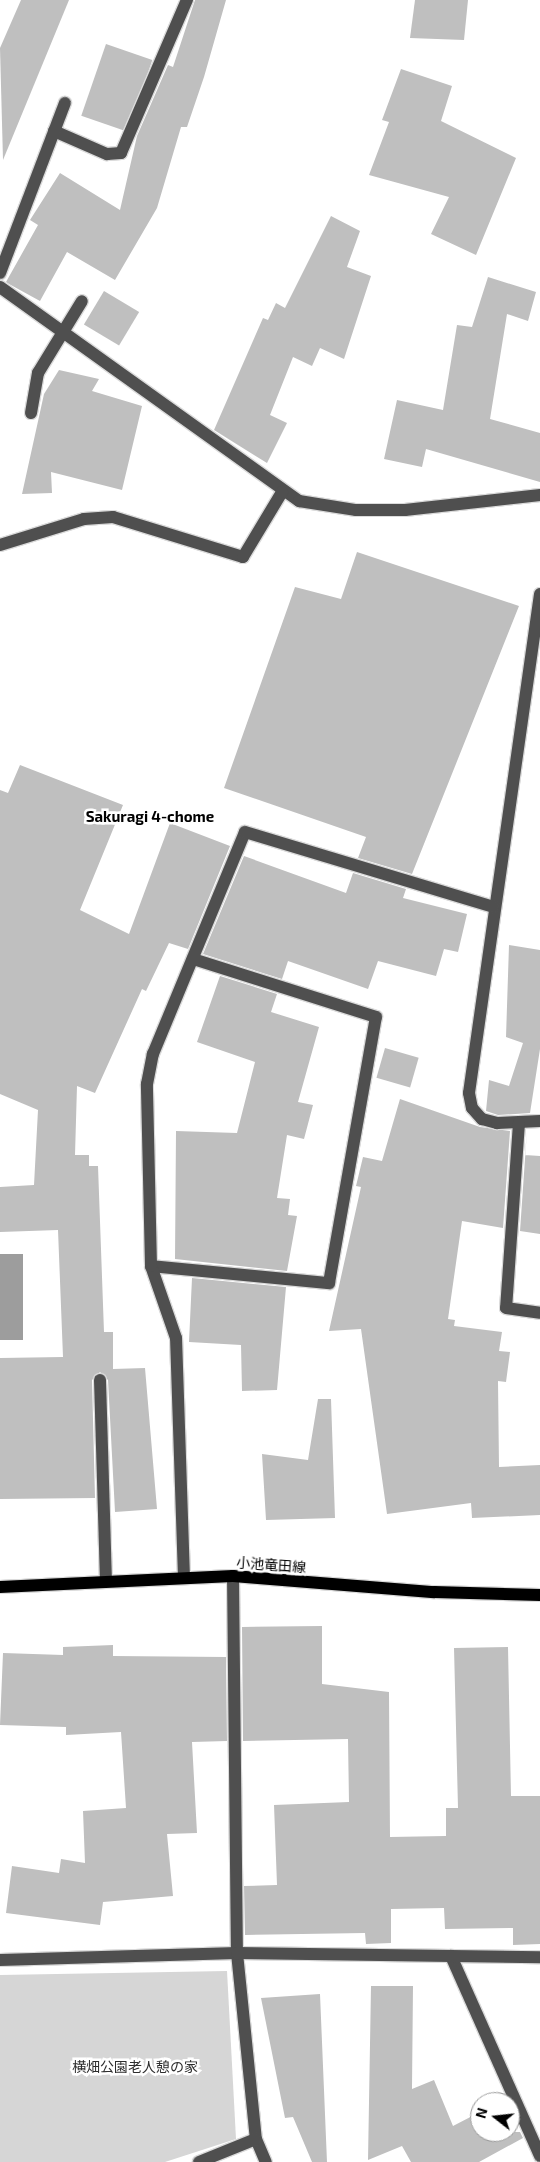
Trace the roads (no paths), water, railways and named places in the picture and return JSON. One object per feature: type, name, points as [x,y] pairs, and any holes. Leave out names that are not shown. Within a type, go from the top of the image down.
[{"type":"main road","name":"小池竜田線","points":[[0,1587],[233,1576],[434,1592],[540,1595]]},
{"type":"street","points":[[54,130],[107,154],[121,153],[187,0]]},
{"type":"street","points":[[0,273],[65,102]]},
{"type":"street","points":[[0,287],[282,492],[299,501],[356,510],[449,507],[540,495]]},
{"type":"street","points":[[31,413],[38,373],[82,301]]},
{"type":"street","points":[[0,544],[84,519],[113,517],[242,557],[282,492]]},
{"type":"street","points":[[540,594],[493,907],[470,1102],[482,1119],[520,1123],[540,1121]]},
{"type":"street","points":[[184,1578],[176,1338],[151,1266],[148,1069],[245,832],[493,907]]},
{"type":"street","points":[[151,1266],[329,1283],[376,1017],[193,960]]},
{"type":"street","points":[[520,1123],[506,1308],[540,1313]]},
{"type":"street","points":[[100,1380],[106,1581]]},
{"type":"street","points":[[233,1576],[237,1953],[256,2139],[266,2162]]},
{"type":"street","points":[[0,1960],[237,1953],[540,1957]]},
{"type":"street","points":[[451,1956],[540,2156]]},
{"type":"street","points":[[199,2162],[256,2139]]},
{"type":"district","name":"Sakuragi 4-chome","points":[[150,817]]},
{"type":"park label","name":"横畑公園老人憩の家","points":[[135,2067]]}]
